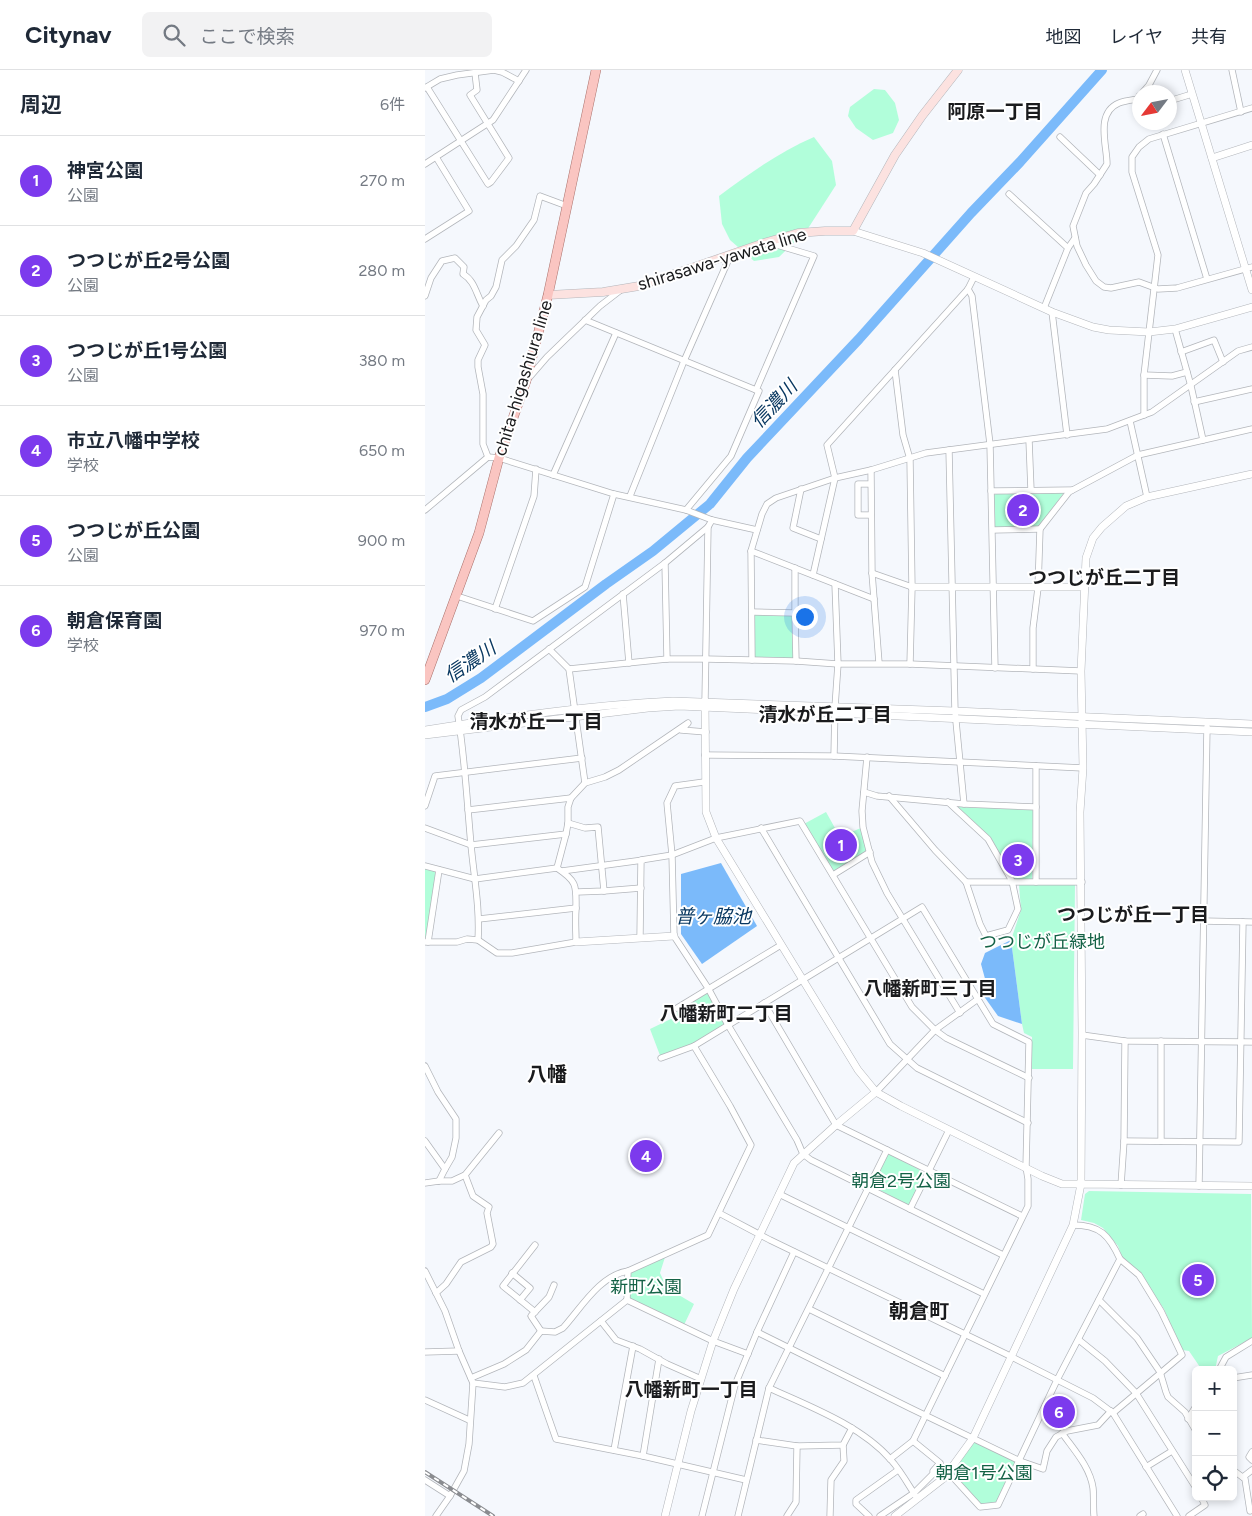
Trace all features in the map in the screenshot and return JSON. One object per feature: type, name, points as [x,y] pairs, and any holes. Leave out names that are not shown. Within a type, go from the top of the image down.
[{"type":"main road","name":"chita-higashiura line","points":[[425,680],[479,533],[499,458],[526,381],[548,295],[596,70]]},
{"type":"main road","points":[[853,231],[895,155],[922,116],[958,70]]},
{"type":"main road","name":"shirasawa-yawata line","points":[[548,295],[603,292],[661,279],[798,233],[853,231]]},
{"type":"street","points":[[475,73],[477,90],[469,95],[509,158],[491,182],[487,184],[426,87],[440,79],[457,75],[494,70],[519,81]]},
{"type":"street","points":[[425,164],[493,120],[527,70]]},
{"type":"street","points":[[1149,85],[1157,70]]},
{"type":"street","points":[[1185,70],[1249,268],[1252,290]]},
{"type":"street","points":[[1232,70],[1241,112]]},
{"type":"street","points":[[1177,99],[1192,94]]},
{"type":"street","points":[[1132,100],[1118,103],[1107,114],[1103,130],[1107,164],[1086,193],[1073,226],[1075,238],[1086,265],[1096,281],[1104,287],[1111,288],[1139,282],[1158,289],[1177,288],[1249,268]]},
{"type":"street","points":[[1144,415],[1145,375],[1158,255],[1132,172],[1132,157],[1139,147],[1149,139],[1252,108]]},
{"type":"street","points":[[1163,134],[1207,279]]},
{"type":"street","points":[[1060,137],[1100,175]]},
{"type":"street","points":[[1212,158],[1251,147]]},
{"type":"street","points":[[425,239],[469,211],[436,157]]},
{"type":"street","points":[[1009,194],[1068,248]]},
{"type":"street","points":[[487,457],[483,444],[483,394],[478,367],[478,360],[485,345],[476,330],[477,317],[496,287],[503,260],[517,246],[534,220],[540,196],[567,206]]},
{"type":"street","points":[[853,231],[923,253],[1052,312],[1101,329],[1130,333],[1175,329],[1252,307]]},
{"type":"street","points":[[1044,308],[1068,248],[1075,238]]},
{"type":"street","points":[[756,390],[814,256],[767,242]]},
{"type":"street","points":[[629,496],[684,361],[731,254]]},
{"type":"street","points":[[425,296],[431,278],[442,261],[455,258],[464,267],[463,274],[473,282],[476,294],[483,306]]},
{"type":"street","points":[[813,575],[835,478],[827,445],[968,289],[974,277]]},
{"type":"street","points":[[526,381],[547,357],[585,320],[624,288]]},
{"type":"street","points":[[968,289],[972,296],[990,444],[995,668]]},
{"type":"street","points":[[1052,312],[1067,434]]},
{"type":"street","points":[[585,320],[759,391],[731,456],[686,510]]},
{"type":"street","points":[[1175,329],[1191,386],[1203,440]]},
{"type":"street","points":[[553,474],[616,333]]},
{"type":"street","points":[[1181,352],[1214,340],[1223,362]]},
{"type":"street","points":[[752,660],[751,551],[761,514],[767,504],[776,498],[835,478],[871,470],[926,453],[1107,429],[1158,408],[1238,351],[1252,347]]},
{"type":"street","points":[[895,370],[903,435],[910,459],[912,588],[910,664]]},
{"type":"street","points":[[1145,375],[1173,376],[1187,372]]},
{"type":"street","points":[[1194,402],[1252,389]]},
{"type":"street","points":[[1130,421],[1147,497]]},
{"type":"street","points":[[1033,669],[1033,628],[1038,588],[1040,529],[1072,490],[1138,455],[1252,429]]},
{"type":"street","points":[[1029,440],[1031,490]]},
{"type":"street","points":[[949,450],[955,711],[964,804]]},
{"type":"street","points":[[425,510],[487,457],[499,458],[614,494],[686,510],[709,519],[757,530]]},
{"type":"street","points":[[495,608],[534,496],[536,469]]},
{"type":"street","points":[[871,470],[872,573],[879,663]]},
{"type":"street","points":[[880,1516],[944,1478],[973,1438],[1073,1225],[1081,1184],[1082,882],[1080,812],[1083,768],[1081,671],[1086,558],[1093,538],[1115,514],[1126,506],[1147,497],[1252,474]]},
{"type":"street","points":[[870,484],[858,484],[858,515],[871,515]]},
{"type":"street","points":[[801,489],[793,528],[821,538]]},
{"type":"street","points":[[991,490],[1072,490]]},
{"type":"street","points":[[457,596],[533,620],[585,587],[614,494]]},
{"type":"street","points":[[709,519],[705,659],[706,732],[704,782],[706,812],[716,838],[847,1055],[876,1092],[987,1150],[1062,1184],[1252,1186]]},
{"type":"street","points":[[478,940],[479,919],[458,716],[461,710],[485,697],[665,563],[708,527]]},
{"type":"street","points":[[993,530],[1040,529]]},
{"type":"street","points":[[751,551],[874,599]]},
{"type":"street","points":[[665,563],[667,660]]},
{"type":"street","points":[[795,568],[796,661]]},
{"type":"street","points":[[872,573],[912,588],[1084,587]]},
{"type":"street","points":[[834,756],[838,664],[835,584]]},
{"type":"street","points":[[623,594],[629,663]]},
{"type":"street","points":[[752,612],[795,612]]},
{"type":"street","points":[[549,649],[569,669],[585,783]]},
{"type":"street","points":[[569,669],[667,660],[705,659],[838,664],[879,663],[1081,671]]},
{"type":"street","points":[[425,735],[460,728],[576,713],[638,702],[835,710],[956,719],[1082,721],[1207,726],[1252,724]]},
{"type":"street","points":[[835,710],[955,711],[1082,721]]},
{"type":"street","points":[[560,870],[567,834],[568,807],[571,798],[585,783],[605,777],[619,770],[688,723],[681,730],[706,732]]},
{"type":"street","points":[[1207,726],[1252,732]]},
{"type":"street","points":[[1199,1186],[1207,726]]},
{"type":"street","points":[[425,730],[460,728]]},
{"type":"street","points":[[705,755],[867,757],[1083,768]]},
{"type":"street","points":[[867,757],[863,827],[872,862],[887,893],[960,1013]]},
{"type":"street","points":[[425,806],[435,776],[582,758]]},
{"type":"street","points":[[1036,882],[1037,766]]},
{"type":"street","points":[[704,782],[675,786],[667,803],[672,855],[674,936],[708,988],[797,1140],[803,1154],[1003,1255]]},
{"type":"street","points":[[864,792],[964,804],[1036,806]]},
{"type":"street","points":[[889,796],[935,850],[966,882],[980,924],[987,936],[1008,930],[1018,909],[1012,881],[988,839],[948,802]]},
{"type":"street","points":[[468,810],[571,798]]},
{"type":"street","points":[[425,866],[475,879],[602,866],[672,855],[716,838],[800,821],[913,1007],[935,1030],[946,1038],[1029,1078]]},
{"type":"street","points":[[568,823],[585,828],[598,827],[604,891]]},
{"type":"street","points":[[425,828],[471,845],[567,834]]},
{"type":"street","points":[[761,828],[890,1044],[917,1068],[1028,1123]]},
{"type":"street","points":[[833,875],[870,852]]},
{"type":"street","points":[[640,937],[641,860],[643,860]]},
{"type":"street","points":[[439,870],[426,942],[457,942],[467,938],[478,940],[497,953],[512,953],[576,942],[674,936]]},
{"type":"street","points":[[560,870],[569,876],[577,892],[575,908],[576,942]]},
{"type":"street","points":[[966,882],[1082,882]]},
{"type":"street","points":[[577,892],[641,888]]},
{"type":"street","points":[[661,1058],[694,1046],[922,907],[993,1024],[1028,1040],[1029,1078],[1026,1167],[1028,1206],[913,1441],[890,1459]]},
{"type":"street","points":[[479,919],[575,908]]},
{"type":"street","points":[[1203,921],[1252,922]]},
{"type":"street","points":[[1124,1141],[1239,1142],[1243,922]]},
{"type":"street","points":[[677,1008],[781,945]]},
{"type":"street","points":[[665,1516],[701,1379],[713,1341],[734,1289],[794,1163],[876,1092],[935,1030],[978,999]]},
{"type":"street","points":[[764,1003],[836,1125],[1022,1216]]},
{"type":"street","points":[[1082,1036],[1161,1042],[1252,1042]]},
{"type":"street","points":[[1121,1185],[1124,1141],[1125,1040]]},
{"type":"street","points":[[1161,1042],[1161,1141]]},
{"type":"street","points":[[541,1331],[555,1332],[563,1328],[599,1286],[617,1273],[627,1271],[708,1235],[751,1145],[694,1046]]},
{"type":"street","points":[[425,1066],[438,1092],[456,1119],[456,1138],[452,1157],[439,1181]]},
{"type":"street","points":[[910,1209],[949,1130]]},
{"type":"street","points":[[425,1183],[452,1181],[465,1175],[499,1133]]},
{"type":"street","points":[[425,1141],[445,1169]]},
{"type":"street","points":[[738,1516],[769,1388],[887,1150]]},
{"type":"street","points":[[436,1293],[446,1284],[461,1262],[491,1248],[493,1244],[487,1213],[489,1207],[473,1196],[465,1175]]},
{"type":"street","points":[[779,1194],[984,1294]]},
{"type":"street","points":[[719,1213],[794,1252],[1093,1398],[1112,1412],[1177,1516]]},
{"type":"street","points":[[757,1332],[1020,1461],[1043,1469],[1047,1451],[1054,1438],[1067,1431],[1098,1425],[1181,1356],[1161,1311],[1139,1275],[1120,1259],[1112,1243],[1099,1230],[1087,1225],[1073,1225]]},
{"type":"street","points":[[535,1245],[503,1286],[535,1312]]},
{"type":"street","points":[[703,1516],[735,1385],[794,1252]]},
{"type":"street","points":[[948,1472],[980,1508],[998,1505],[1058,1380],[1120,1259]]},
{"type":"street","points":[[425,1271],[445,1311],[459,1351],[472,1380],[469,1444],[463,1471],[450,1496],[436,1516]]},
{"type":"street","points":[[627,1271],[627,1300]]},
{"type":"street","points":[[513,1273],[530,1288],[521,1300]]},
{"type":"street","points":[[541,1331],[531,1316],[549,1297],[554,1285]]},
{"type":"street","points":[[627,1300],[713,1341],[748,1354]]},
{"type":"street","points":[[472,1380],[505,1387],[523,1383],[627,1300]]},
{"type":"street","points":[[1099,1300],[1137,1338],[1160,1372],[1168,1397],[1185,1412],[1192,1425]]},
{"type":"street","points":[[809,1309],[945,1376]]},
{"type":"street","points":[[601,1320],[616,1340],[633,1346],[701,1379]]},
{"type":"street","points":[[472,1380],[526,1350],[541,1331]]},
{"type":"street","points":[[1079,1340],[1105,1362],[1135,1393],[1192,1482]]},
{"type":"street","points":[[1221,1366],[1226,1357],[1252,1341]]},
{"type":"street","points":[[614,1450],[633,1346]]},
{"type":"street","points":[[425,1352],[459,1351]]},
{"type":"street","points":[[643,1456],[659,1359]]},
{"type":"street","points":[[1237,1377],[1252,1375]]},
{"type":"street","points":[[534,1376],[556,1439],[643,1456],[746,1480]]},
{"type":"street","points":[[769,1388],[863,1435],[890,1459],[916,1495]]},
{"type":"street","points":[[425,1400],[469,1420]]},
{"type":"street","points":[[1188,1419],[1193,1411]]},
{"type":"street","points":[[830,1516],[831,1480],[844,1461],[843,1445],[851,1428]]},
{"type":"street","points":[[1062,1433],[1085,1466],[1093,1488],[1094,1516]]},
{"type":"street","points":[[756,1440],[797,1446],[843,1445]]},
{"type":"street","points":[[895,1516],[916,1495],[940,1463],[913,1441]]},
{"type":"street","points":[[787,1516],[796,1502],[797,1446]]},
{"type":"street","points":[[1146,1467],[1172,1451]]},
{"type":"street","points":[[1252,1452],[1249,1455],[1252,1460]]},
{"type":"street","points":[[869,1516],[856,1504],[857,1500],[898,1470]]},
{"type":"street","points":[[1243,1477],[1252,1470]]},
{"type":"street","points":[[1237,1473],[1243,1477],[1247,1484],[1251,1510],[1244,1515]]},
{"type":"street","points":[[425,1480],[450,1496]]},
{"type":"street","points":[[1189,1516],[1205,1505],[1203,1501]]},
{"type":"green space","points":[[874,89],[885,90],[895,103],[899,120],[893,133],[873,140],[856,128],[848,116],[850,107]]},
{"type":"green space","points":[[814,137],[832,161],[836,185],[807,230],[779,257],[754,261],[730,240],[722,224],[719,196],[776,156]]},
{"type":"green space","points":[[1063,492],[1040,525],[1036,527],[997,529],[995,527],[994,495]]},
{"type":"green space","points":[[752,612],[795,613],[796,661],[752,660]]},
{"type":"green space","points":[[958,807],[1031,809],[1033,811],[1032,879],[1015,880],[991,838]]},
{"type":"green space","points":[[826,812],[840,837],[863,827],[870,852],[833,875],[802,825]]},
{"type":"green space","points":[[425,866],[439,870],[428,942],[425,942]]},
{"type":"green space","name":"つつじが丘緑地","points":[[1019,885],[1075,885],[1073,1069],[1032,1069],[1032,1037],[1024,1033],[1022,1024],[1011,940],[1021,910]]},
{"type":"green space","points":[[708,988],[728,1025],[694,1046],[661,1058],[650,1029],[677,1016],[677,1008]]},
{"type":"green space","name":"朝倉2号公園","points":[[889,1154],[924,1172],[908,1206],[873,1186]]},
{"type":"green space","points":[[1089,1191],[1251,1194],[1252,1338],[1218,1356],[1216,1366],[1199,1366],[1189,1351],[1182,1350],[1164,1309],[1140,1273],[1122,1257],[1118,1246],[1103,1228],[1094,1223],[1081,1220],[1085,1194]]},
{"type":"green space","name":"新町公園","points":[[666,1254],[660,1273],[667,1288],[694,1304],[683,1327],[627,1300],[628,1271]]},
{"type":"green space","name":"朝倉1号公園","points":[[973,1438],[1020,1461],[998,1505],[980,1507],[948,1472]]},
{"type":"water","name":"普ヶ脇池","points":[[721,863],[757,926],[702,964],[681,934],[681,874]]},
{"type":"water","points":[[1011,940],[1022,1024],[998,1016],[983,995],[987,986],[981,964],[985,953]]},
{"type":"waterway","name":"信濃川","points":[[425,707],[447,699],[481,678],[653,551],[710,504],[747,458],[859,339],[1102,70]]},
{"type":"railway","points":[[425,1472],[493,1516]]},
{"type":"place","name":"つつじが丘2号公園","points":[[1023,510]]},
{"type":"place","name":"神宮公園","points":[[841,845]]},
{"type":"place","name":"つつじが丘1号公園","points":[[1018,860]]},
{"type":"place","name":"市立八幡中学校","points":[[646,1156]]},
{"type":"place","name":"つつじが丘公園","points":[[1198,1280]]},
{"type":"place","name":"朝倉保育園","points":[[1059,1412]]},
{"type":"district","name":"阿原一丁目","points":[[995,111]]},
{"type":"district","name":"つつじが丘二丁目","points":[[1104,577]]},
{"type":"district","name":"清水が丘二丁目","points":[[825,714]]},
{"type":"district","name":"清水が丘一丁目","points":[[536,721]]},
{"type":"district","name":"つつじが丘一丁目","points":[[1133,914]]},
{"type":"district","name":"八幡新町三丁目","points":[[930,988]]},
{"type":"district","name":"八幡新町二丁目","points":[[726,1013]]},
{"type":"district","name":"八幡","points":[[547,1074]]},
{"type":"district","name":"朝倉町","points":[[919,1311]]},
{"type":"district","name":"八幡新町一丁目","points":[[691,1389]]}]
